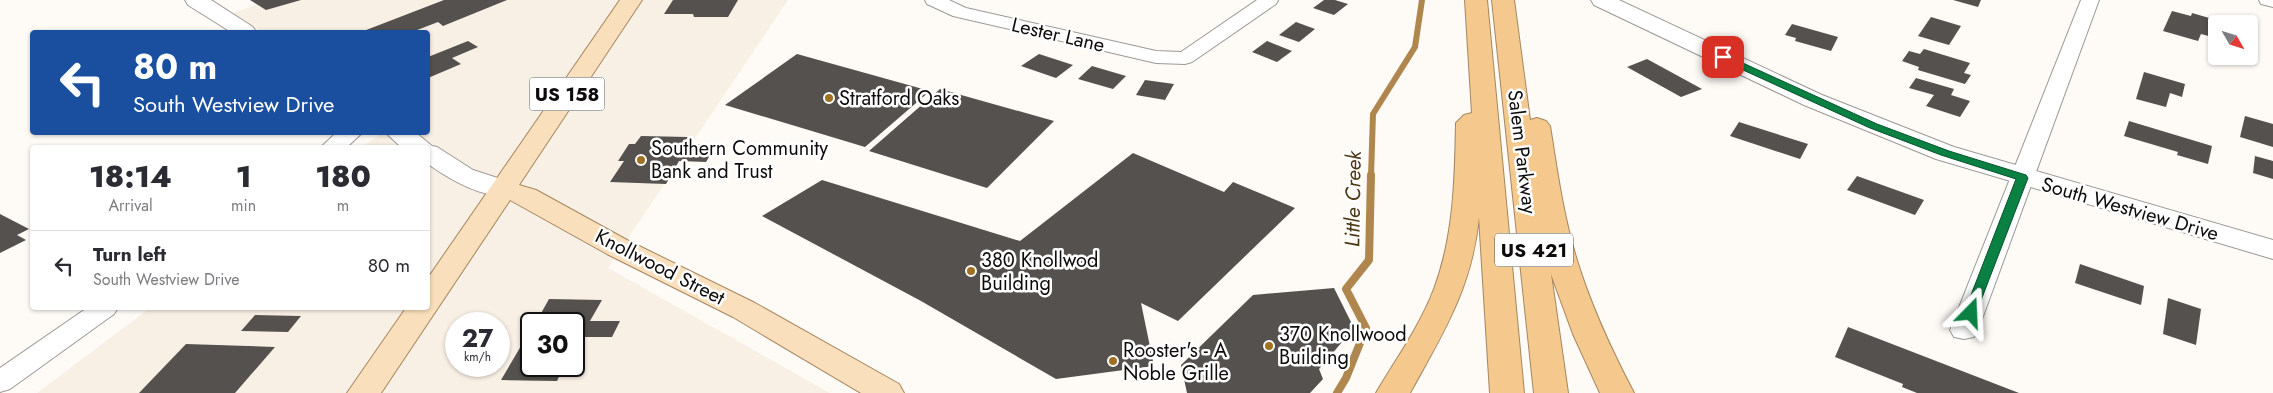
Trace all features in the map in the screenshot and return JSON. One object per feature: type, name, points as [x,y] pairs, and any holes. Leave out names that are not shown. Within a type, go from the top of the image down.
[{"type":"highway","name":"Salem Parkway","points":[[1476,0],[1507,393]]},
{"type":"highway","name":"Salem Parkway","points":[[1503,0],[1550,393]]},
{"type":"highway","points":[[1517,108],[1536,123],[1550,208],[1566,272],[1590,335],[1617,393]]},
{"type":"highway","points":[[1393,393],[1436,317],[1457,263],[1468,199],[1469,123],[1484,111]]},
{"type":"main road","name":"US 158","points":[[430,297],[631,0]]},
{"type":"main road","name":"Knollwood Street","points":[[503,189],[526,196],[617,247],[744,310],[887,393]]},
{"type":"main road","points":[[364,393],[421,310]]},
{"type":"street","points":[[196,0],[242,30]]},
{"type":"street","name":"Lester Lane","points":[[934,0],[960,12],[1156,57],[1185,58],[1269,0]]},
{"type":"street","name":"South Westview Drive","points":[[1602,0],[1813,100],[1945,153],[2022,178],[2273,250]]},
{"type":"street","points":[[1964,330],[2090,0]]},
{"type":"street","points":[[2268,0],[2273,1]]},
{"type":"street","points":[[335,145],[348,135]]},
{"type":"street","points":[[401,135],[416,145]]},
{"type":"street","name":"Knollwood Street","points":[[430,154],[463,176],[503,189]]},
{"type":"street","points":[[0,382],[102,310]]},
{"type":"shaded area","points":[[269,0],[788,0],[608,268],[830,393],[37,393],[147,310],[430,310],[430,145],[365,145],[379,135],[430,135],[430,30],[260,30],[233,13]]},
{"type":"building","points":[[250,0],[301,0],[266,10]]},
{"type":"building","points":[[444,0],[507,0],[443,26],[438,22],[417,30],[366,30]]},
{"type":"building","points":[[673,0],[738,0],[728,17],[694,17],[693,14],[664,14]]},
{"type":"building","points":[[1324,0],[1335,0],[1348,4],[1334,15],[1313,8]]},
{"type":"building","points":[[1953,0],[1981,0],[1978,7]]},
{"type":"building","points":[[2172,11],[2191,16],[2192,13],[2208,18],[2208,36],[2201,34],[2198,41],[2163,31]]},
{"type":"building","points":[[1931,17],[1961,26],[1949,45],[1918,36]]},
{"type":"building","points":[[1296,22],[1315,29],[1299,42],[1279,35]]},
{"type":"building","points":[[1792,24],[1838,37],[1831,51],[1795,41],[1796,38],[1785,35]]},
{"type":"building","points":[[468,41],[478,47],[452,58],[461,64],[430,77],[430,56]]},
{"type":"building","points":[[1267,41],[1292,51],[1277,62],[1252,52]]},
{"type":"building","points":[[1924,49],[1970,63],[1964,73],[1971,75],[1965,84],[1918,70],[1919,67],[1902,61],[1909,51],[1920,54]]},
{"type":"building","name":"Stratford Oaks","points":[[797,54],[930,91],[865,147],[725,105]]},
{"type":"building","points":[[1039,54],[1073,65],[1056,78],[1021,66]]},
{"type":"building","points":[[1647,59],[1702,89],[1681,97],[1627,67]]},
{"type":"building","points":[[1092,66],[1126,76],[1113,89],[1078,79]]},
{"type":"building","points":[[2144,72],[2185,84],[2182,97],[2170,93],[2166,107],[2136,99]]},
{"type":"building","points":[[1916,78],[1954,89],[1951,95],[1970,101],[1960,117],[1926,106],[1934,95],[1909,88]]},
{"type":"building","points":[[1145,80],[1174,84],[1165,100],[1136,95]]},
{"type":"building","points":[[940,89],[1054,121],[987,188],[869,151]]},
{"type":"building","points":[[2245,116],[2273,124],[2273,147],[2240,137]]},
{"type":"building","points":[[2129,121],[2212,146],[2208,164],[2177,155],[2178,152],[2124,136]]},
{"type":"building","points":[[1739,122],[1808,144],[1800,159],[1730,136]]},
{"type":"building","points":[[641,136],[688,137],[683,144],[716,145],[706,162],[679,161],[666,184],[610,182],[624,161],[618,161],[629,144],[635,144]]},
{"type":"building","points":[[1133,153],[1224,192],[1233,182],[1295,208],[1178,321],[1141,303],[1154,366],[1056,379],[921,301],[762,216],[822,180],[1020,241]]},
{"type":"building","points":[[2255,156],[2273,161],[2273,179],[2253,173]]},
{"type":"building","points":[[1857,176],[1924,200],[1915,215],[1847,190]]},
{"type":"building","points":[[0,214],[29,229],[17,235],[26,240],[0,253]]},
{"type":"building","points":[[2080,264],[2144,286],[2141,305],[2075,283]]},
{"type":"building","name":"370 Knollwood Building","points":[[1334,288],[1354,328],[1319,369],[1323,379],[1310,393],[1187,393],[1181,365],[1253,295]]},
{"type":"building","points":[[2168,298],[2201,309],[2196,345],[2163,334]]},
{"type":"building","points":[[549,299],[602,300],[590,321],[620,321],[612,337],[585,337],[585,312],[542,312]]},
{"type":"building","points":[[255,315],[301,316],[288,332],[241,331]]},
{"type":"building","points":[[1848,327],[2019,393],[1917,393],[1902,387],[1903,384],[1835,357]]},
{"type":"building","points":[[186,344],[275,347],[235,393],[139,393]]},
{"type":"building","points":[[520,348],[520,377],[559,377],[557,381],[501,380],[503,377],[510,377],[510,365]]},
{"type":"waterway","name":"Little Creek","points":[[1371,176],[1373,114],[1415,47],[1422,0]]},
{"type":"waterway","name":"Little Creek","points":[[1337,393],[1346,378],[1366,328],[1346,289],[1369,260],[1371,175]]},
{"type":"place","name":"Stratford Oaks","points":[[829,98]]},
{"type":"place","name":"Southern Community Bank and Trust","points":[[641,160]]},
{"type":"place","name":"380 Knollwod Building","points":[[971,271]]},
{"type":"place","name":"370 Knollwood Building","points":[[1269,346]]},
{"type":"place","name":"Rooster's - A Noble Grille","points":[[1113,361]]},
{"type":"route","points":[[1723,57],[1813,100],[1874,126],[1945,153],[2022,178],[1971,313]]}]
